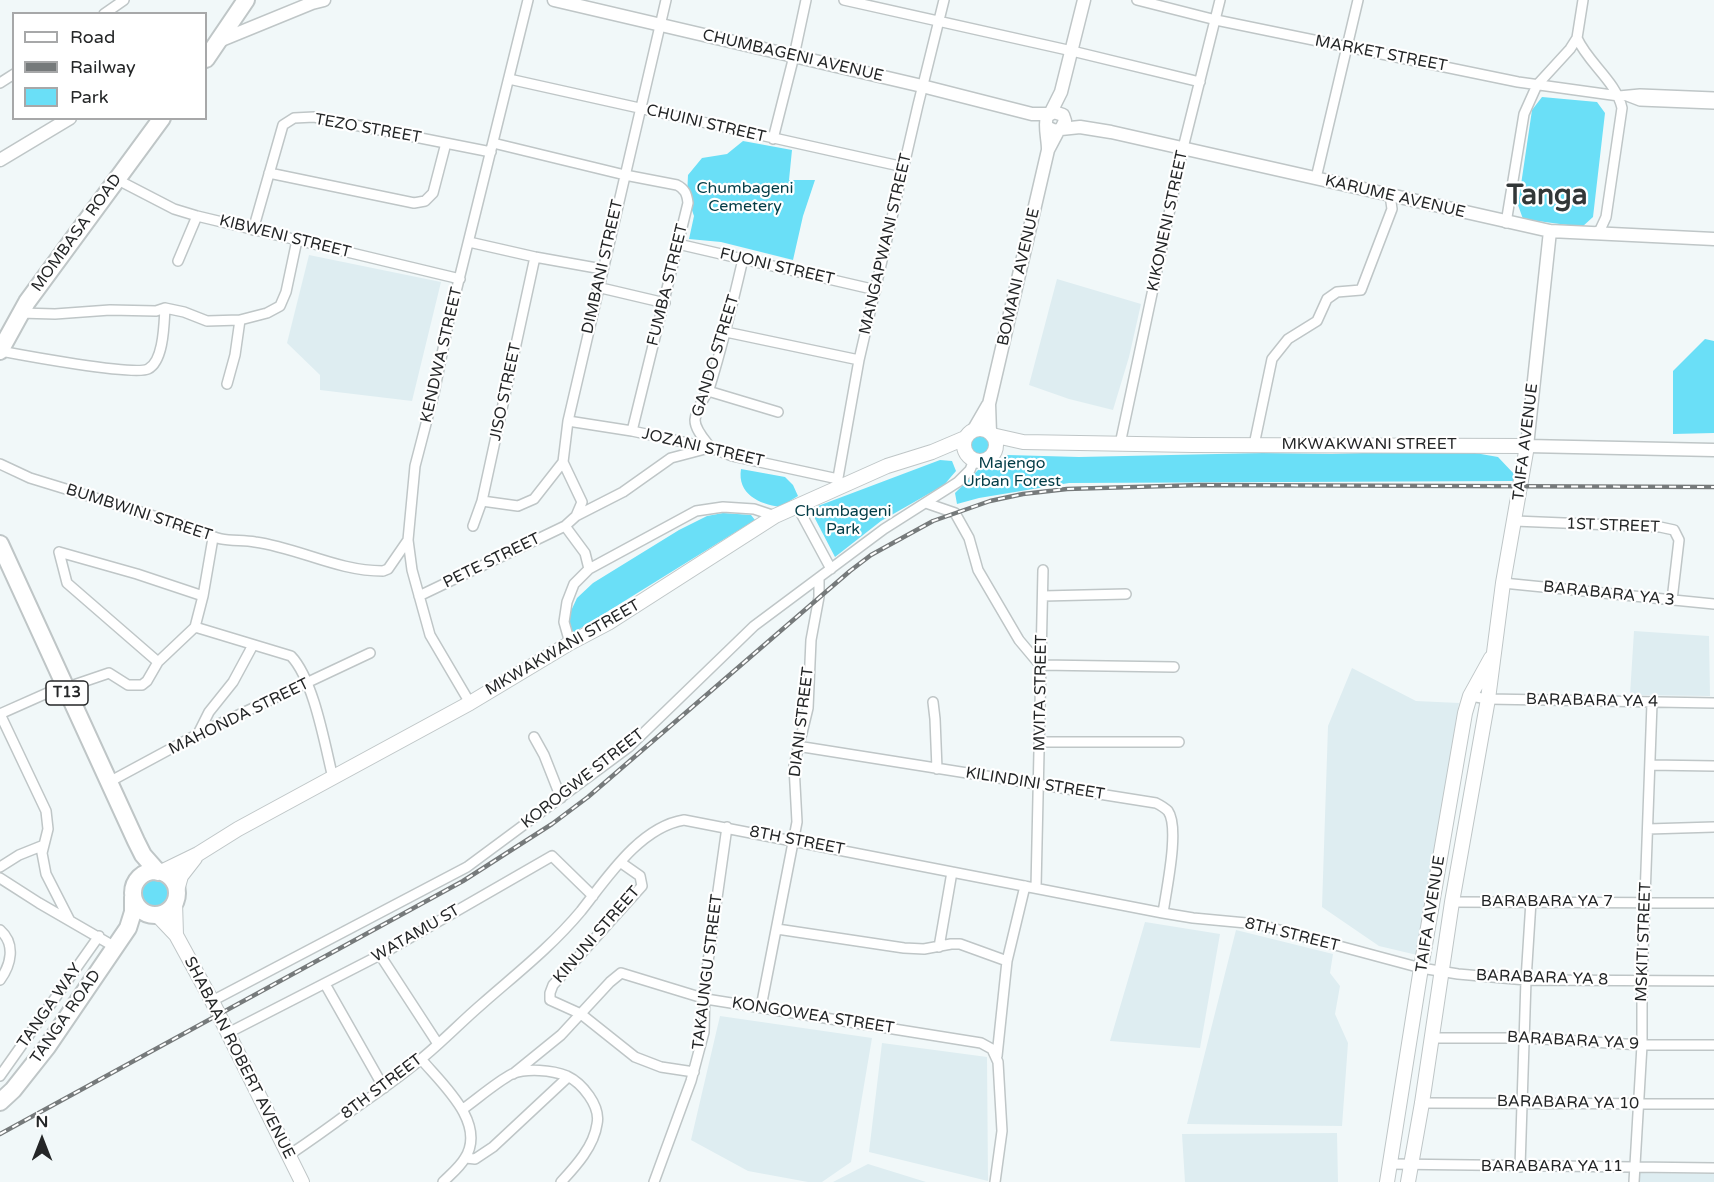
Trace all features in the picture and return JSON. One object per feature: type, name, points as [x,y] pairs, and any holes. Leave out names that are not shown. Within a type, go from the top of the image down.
[{"type":"highway","points":[[212,44],[246,0]]},
{"type":"highway","name":"MOMBASA ROAD","points":[[0,351],[5,326],[19,314],[160,120]]},
{"type":"highway","name":"T13","points":[[2,554],[143,855],[174,882],[176,896],[167,912],[137,920],[128,928]]},
{"type":"highway","name":"T13","points":[[128,928],[133,912],[136,841]]},
{"type":"highway","points":[[155,915],[144,912],[137,906],[134,892],[144,874],[160,872]]},
{"type":"highway","name":"TANGA ROAD","points":[[0,1102],[13,1090],[47,1047],[128,928]]},
{"type":"main road","points":[[212,44],[324,0]]},
{"type":"main road","name":"CHUMBAGENI AVENUE","points":[[554,0],[1032,114]]},
{"type":"main road","points":[[1055,121],[1084,0]]},
{"type":"main road","name":"KARUME AVENUE","points":[[1032,114],[1080,127],[1183,148],[1506,223],[1550,231],[1714,239]]},
{"type":"main road","points":[[0,160],[67,120]]},
{"type":"main road","name":"BOMANI AVENUE","points":[[989,404],[1055,121]]},
{"type":"main road","name":"TAIFA AVENUE","points":[[1408,1182],[1452,902],[1488,699],[1503,583],[1527,446],[1550,231]]},
{"type":"main road","points":[[989,404],[991,434],[995,441],[993,454]]},
{"type":"main road","points":[[970,458],[963,444],[989,404]]},
{"type":"main road","points":[[969,434],[979,429],[1023,442]]},
{"type":"main road","name":"MKWAKWANI STREET","points":[[160,872],[198,854],[238,829],[470,702],[608,623],[775,516],[837,484],[932,452],[969,434]]},
{"type":"main road","points":[[932,452],[981,461],[1023,442]]},
{"type":"main road","name":"MKWAKWANI STREET","points":[[1023,442],[1527,446],[1714,450]]},
{"type":"main road","name":"TAIFA AVENUE","points":[[1387,1182],[1421,968],[1470,696],[1494,651]]},
{"type":"main road","points":[[1455,772],[1474,775]]},
{"type":"main road","points":[[176,935],[176,896],[181,876],[198,854]]},
{"type":"main road","points":[[155,915],[176,935]]},
{"type":"main road","name":"SHABAAN ROBERT AVENUE","points":[[176,935],[212,1001],[302,1182]]},
{"type":"street","points":[[107,12],[124,0]]},
{"type":"street","name":"KENDWA STREET","points":[[470,702],[430,635],[412,570],[408,540],[415,466],[528,0]]},
{"type":"street","name":"DIMBANI STREET","points":[[563,462],[567,421],[666,0]]},
{"type":"street","points":[[773,139],[806,0]]},
{"type":"street","points":[[844,0],[1200,82]]},
{"type":"street","name":"MANGAPWANI STREET","points":[[837,484],[859,360],[944,0]]},
{"type":"street","name":"MARKET STREET","points":[[1137,0],[1216,20],[1537,85],[1623,96],[1640,101],[1714,104]]},
{"type":"street","name":"KIKONENI STREET","points":[[1120,444],[1183,148],[1220,0]]},
{"type":"street","points":[[1316,178],[1358,0]]},
{"type":"street","points":[[1506,223],[1524,114],[1537,85],[1577,38],[1583,0]]},
{"type":"street","points":[[1577,38],[1582,50],[1623,96],[1604,223],[1600,230],[1593,234]]},
{"type":"street","name":"CHUINI STREET","points":[[509,79],[904,167]]},
{"type":"street","name":"MARKET STREET","points":[[1623,96],[1640,94],[1714,97]]},
{"type":"street","name":"TEZO STREET","points":[[253,230],[283,125],[294,118],[314,117],[446,143],[492,148]]},
{"type":"street","points":[[269,173],[414,203],[425,201],[433,193],[446,143]]},
{"type":"street","name":"FUMBA STREET","points":[[492,148],[677,185],[687,196],[688,203],[632,431]]},
{"type":"street","name":"KIBWENI STREET","points":[[116,179],[174,209],[197,216],[460,279]]},
{"type":"street","points":[[1254,445],[1272,359],[1288,339],[1317,321],[1327,299],[1337,292],[1361,290],[1392,209],[1390,195]]},
{"type":"street","points":[[178,261],[197,216]]},
{"type":"street","points":[[19,314],[110,310],[156,311],[165,308],[207,321],[240,320],[267,314],[280,306],[289,281],[297,240]]},
{"type":"street","points":[[469,242],[602,269]]},
{"type":"street","name":"FUONI STREET","points":[[678,244],[876,290]]},
{"type":"street","name":"JISO STREET","points":[[473,526],[482,501],[535,257]]},
{"type":"street","name":"GANDO STREET","points":[[711,448],[695,424],[695,417],[708,391],[726,332],[743,259]]},
{"type":"street","points":[[597,287],[664,303]]},
{"type":"street","points":[[0,351],[80,365],[140,371],[152,366],[161,348],[165,308]]},
{"type":"street","points":[[227,384],[235,355],[240,320]]},
{"type":"street","points":[[726,332],[859,360]]},
{"type":"street","points":[[708,391],[778,412]]},
{"type":"street","name":"JOZANI STREET","points":[[567,421],[632,431],[711,448],[732,456],[837,484]]},
{"type":"street","points":[[589,569],[585,553],[565,526],[576,516],[623,492],[671,458],[711,448]]},
{"type":"street","name":"KOROGWE STREET","points":[[212,1001],[467,867],[629,747],[754,626],[884,529],[958,482],[970,470],[970,458]]},
{"type":"street","points":[[482,501],[518,506],[534,499],[563,462],[582,502],[576,516]]},
{"type":"street","name":"BUMBWINI STREET","points":[[0,464],[30,478],[206,532],[213,538],[256,542],[288,549],[329,564],[377,571],[388,569],[408,540]]},
{"type":"street","points":[[926,503],[955,513],[969,538],[978,570],[1019,640],[1040,665],[1174,667]]},
{"type":"street","points":[[797,506],[831,569]]},
{"type":"street","points":[[570,643],[564,622],[567,603],[574,584],[589,569],[696,511],[723,507],[754,508],[775,516]]},
{"type":"street","name":"1ST STREET","points":[[1515,521],[1660,527],[1674,530],[1679,540],[1672,600]]},
{"type":"street","name":"PETE STREET","points":[[419,596],[565,526]]},
{"type":"street","points":[[69,919],[46,874],[42,853],[48,829],[46,811],[0,714],[54,690],[109,673],[128,685],[142,685],[147,681],[158,662],[195,627],[213,538]]},
{"type":"street","points":[[158,662],[67,583],[59,552],[137,574],[202,596]]},
{"type":"street","name":"MVITA STREET","points":[[1036,888],[1043,570]]},
{"type":"street","name":"DIANI STREET","points":[[761,1007],[797,822],[794,766],[808,708],[811,640],[819,597],[819,578]]},
{"type":"street","name":"BARABARA YA 3","points":[[1503,583],[1714,604]]},
{"type":"street","points":[[1043,596],[1126,594]]},
{"type":"street","points":[[195,627],[291,656],[307,684],[333,778]]},
{"type":"street","points":[[198,734],[209,712],[233,682],[253,645]]},
{"type":"street","name":"MAHONDA STREET","points":[[109,782],[198,734],[370,653]]},
{"type":"street","name":"BARABARA YA 4","points":[[1470,696],[1488,699],[1714,703]]},
{"type":"street","points":[[933,702],[937,769]]},
{"type":"street","name":"MSKITI STREET","points":[[1634,1182],[1642,1045],[1644,902],[1652,703]]},
{"type":"street","points":[[534,737],[544,754],[561,798]]},
{"type":"street","points":[[1040,741],[1179,742]]},
{"type":"street","name":"KILINDINI STREET","points":[[798,746],[1156,803],[1167,810],[1173,823],[1173,842],[1163,914]]},
{"type":"street","points":[[1650,765],[1714,766]]},
{"type":"street","name":"8TH STREET","points":[[289,1155],[421,1059],[555,940],[620,862],[659,828],[674,822],[696,821],[1163,914],[1257,924],[1442,972]]},
{"type":"street","name":"TAKAUNGU STREET","points":[[654,1182],[694,1072],[704,1032],[705,983],[727,827]]},
{"type":"street","points":[[1648,829],[1714,827]]},
{"type":"street","points":[[0,867],[19,855],[44,845]]},
{"type":"street","name":"WATAMU ST","points":[[228,1033],[380,955],[552,856],[593,896]]},
{"type":"street","name":"KINUNI STREET","points":[[620,862],[640,876],[642,886],[553,985],[550,1000],[581,1014],[635,1057],[662,1067],[694,1072]]},
{"type":"street","points":[[939,947],[952,872]]},
{"type":"street","points":[[0,878],[115,946]]},
{"type":"street","points":[[994,1182],[1002,1131],[997,1061],[1007,961],[1025,886]]},
{"type":"street","points":[[1520,1167],[1531,901]]},
{"type":"street","name":"BARABARA YA 7","points":[[1452,902],[1714,903]]},
{"type":"street","points":[[777,929],[904,948],[960,944],[1007,961]]},
{"type":"street","points":[[0,930],[5,935],[11,951],[8,969],[0,980]]},
{"type":"street","name":"TANGA WAY","points":[[0,1076],[99,936]]},
{"type":"street","points":[[380,955],[438,1044]]},
{"type":"street","name":"BARABARA YA 8","points":[[1442,972],[1526,980],[1714,981]]},
{"type":"street","name":"KONGOWEA STREET","points":[[581,1014],[621,973],[706,999],[981,1043],[992,1048],[997,1061]]},
{"type":"street","points":[[326,984],[384,1088]]},
{"type":"street","points":[[463,1109],[513,1074],[561,1035],[581,1014]]},
{"type":"street","name":"BARABARA YA 9","points":[[1432,1038],[1526,1038],[1642,1045],[1714,1045]]},
{"type":"street","points":[[421,1059],[463,1109],[473,1137],[466,1158],[442,1182]]},
{"type":"street","points":[[513,1074],[550,1071],[568,1077],[590,1098],[596,1108],[598,1122],[593,1138],[575,1166],[561,1182]]},
{"type":"street","points":[[466,1158],[475,1159],[493,1147],[568,1077]]},
{"type":"street","name":"BARABARA YA 10","points":[[1422,1102],[1714,1104]]},
{"type":"street","name":"BARABARA YA 11","points":[[1390,1164],[1714,1168]]},
{"type":"shaded area","points":[[309,255],[441,282],[412,401],[320,390],[320,375],[287,343]]},
{"type":"shaded area","points":[[1057,279],[1141,304],[1129,357],[1113,410],[1069,399],[1029,385]]},
{"type":"shaded area","points":[[1634,631],[1709,636],[1710,696],[1630,695]]},
{"type":"shaded area","points":[[1352,668],[1416,701],[1459,703],[1417,955],[1379,946],[1322,907],[1328,726]]},
{"type":"shaded area","points":[[1145,922],[1220,934],[1200,1048],[1110,1041]]},
{"type":"shaded area","points":[[1236,930],[1333,954],[1330,973],[1340,986],[1335,1014],[1348,1043],[1342,1126],[1187,1124]]},
{"type":"shaded area","points":[[720,1016],[872,1038],[851,1162],[822,1182],[808,1182],[748,1171],[691,1140]]},
{"type":"shaded area","points":[[882,1043],[987,1057],[988,1181],[869,1152]]},
{"type":"shaded area","points":[[1337,1133],[1338,1182],[1185,1182],[1182,1134]]},
{"type":"shaded area","points":[[868,1164],[926,1182],[833,1182]]},
{"type":"shaded area","points":[[1640,1173],[1714,1174],[1714,1182],[1640,1182]]},
{"type":"green space","points":[[1542,97],[1597,102],[1605,113],[1593,217],[1582,227],[1523,219],[1518,205],[1532,110]]},
{"type":"green space","name":"Chumbageni Cemetery","points":[[743,141],[792,150],[789,180],[815,180],[803,216],[793,260],[721,242],[689,239],[694,216],[687,196],[688,175],[702,158],[727,154]]},
{"type":"green space","points":[[1705,339],[1714,341],[1714,433],[1673,434],[1673,371]]},
{"type":"green space","points":[[980,434],[987,437],[990,444],[987,451],[980,454],[973,451],[970,444],[973,437]]},
{"type":"green space","name":"Majengo Urban Forest","points":[[1458,450],[1498,457],[1515,475],[1513,481],[1069,483],[979,498],[957,504],[955,493],[978,470],[1008,455],[1079,457]]},
{"type":"green space","name":"Chumbageni Park","points":[[940,460],[952,461],[956,471],[944,485],[881,521],[835,557],[810,509]]},
{"type":"green space","points":[[741,469],[785,477],[793,485],[798,496],[780,507],[757,500],[742,485]]},
{"type":"green space","points":[[723,513],[751,515],[755,520],[573,633],[570,627],[570,613],[577,598],[593,583],[679,530],[707,516]]},
{"type":"green space","points":[[153,878],[164,883],[169,894],[164,905],[153,910],[142,905],[137,894],[142,883]]},
{"type":"railway","points":[[0,1134],[463,881],[552,824],[588,797],[850,571],[871,555],[933,521],[990,501],[1023,494],[1067,489],[1200,485],[1714,487]]},
{"type":"district","name":"Tanga","points":[[1547,197]]}]
